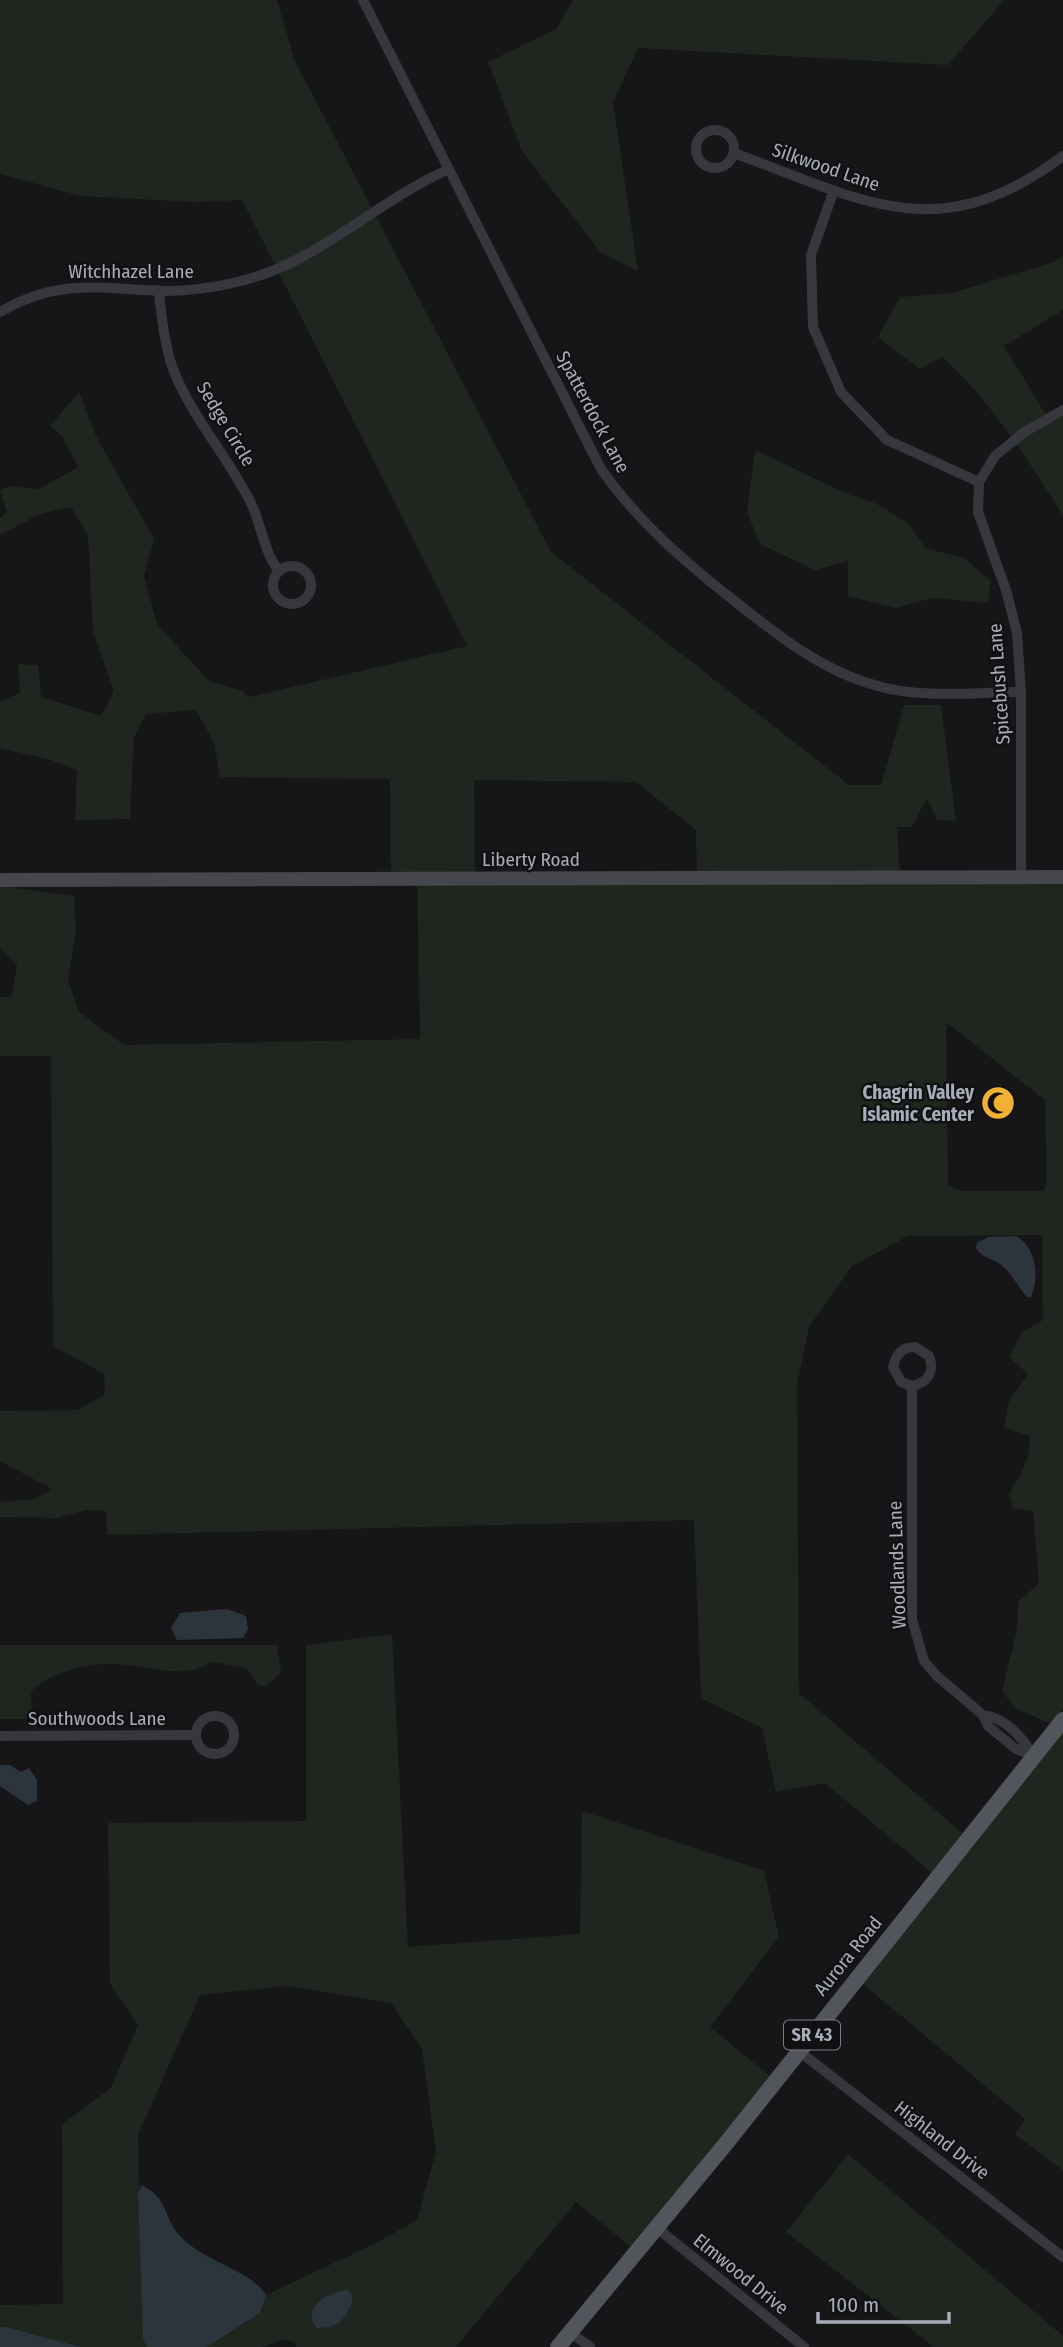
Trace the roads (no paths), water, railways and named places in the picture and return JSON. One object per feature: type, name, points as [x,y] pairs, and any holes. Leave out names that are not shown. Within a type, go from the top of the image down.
[{"type":"main road","name":"Aurora Road","points":[[558,2347],[657,2228],[1063,1720]]},
{"type":"street","name":"Spatterdock Lane","points":[[363,0],[601,469],[625,503],[653,534],[775,633],[833,671],[880,687],[928,692],[1021,692]]},
{"type":"street","name":"Silkwood Lane","points":[[734,153],[866,202],[905,209],[952,209],[1014,188],[1063,156]]},
{"type":"street","name":"Witchhazel Lane","points":[[0,312],[18,302],[58,289],[95,285],[159,290],[207,288],[243,281],[278,269],[328,245],[373,211],[447,170]]},
{"type":"street","points":[[834,190],[811,255],[813,327],[841,393],[887,440],[979,482],[995,456],[1023,433],[1063,410]]},
{"type":"street","name":"Sedge Circle","points":[[159,290],[162,322],[174,371],[235,472],[253,506],[272,561],[280,571]]},
{"type":"street","name":"Spicebush Lane","points":[[979,482],[978,512],[1006,590],[1017,633],[1021,692],[1021,877]]},
{"type":"street","name":"Liberty Road","points":[[0,880],[1063,877]]},
{"type":"street","name":"Woodlands Lane","points":[[912,1386],[912,1619],[924,1661],[944,1683],[983,1714],[988,1726],[1016,1749],[1034,1755]]},
{"type":"street","name":"Southwoods Lane","points":[[0,1736],[195,1735]]},
{"type":"street","name":"Highland Drive","points":[[799,2051],[1063,2258]]},
{"type":"street","name":"Elmwood Drive","points":[[657,2228],[804,2347]]},
{"type":"street","points":[[570,2332],[590,2347]]},
{"type":"place","name":"Chagrin Valley Islamic Center","points":[[998,1103]]}]
